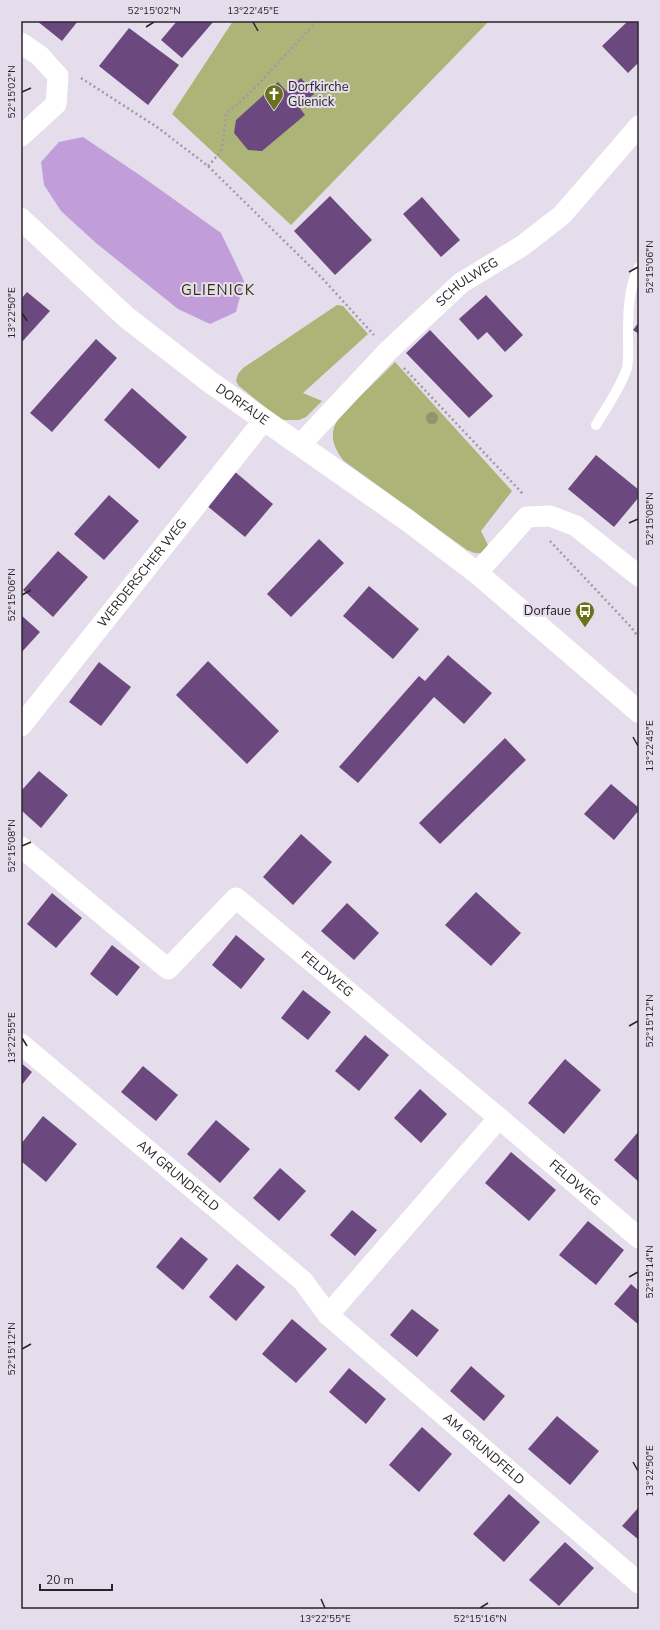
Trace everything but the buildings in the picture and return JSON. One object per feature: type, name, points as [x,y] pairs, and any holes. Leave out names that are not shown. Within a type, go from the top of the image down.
[{"type":"main road","name":"DORFAUE","points":[[21,219],[126,317],[210,382],[407,520],[477,573],[639,712]]},
{"type":"street","points":[[21,43],[40,56],[58,76],[56,104],[21,136]]},
{"type":"street","name":"SCHULWEG","points":[[300,445],[388,351],[462,283],[522,246],[562,215],[639,126]]},
{"type":"street","name":"WERDERSCHER WEG","points":[[24,717],[264,420]]},
{"type":"street","points":[[477,573],[527,517],[550,516],[576,526],[639,576]]},
{"type":"street","name":"FELDWEG","points":[[21,847],[168,970],[236,898],[499,1118],[639,1238]]},
{"type":"street","name":"AM GRUNDFELD","points":[[21,1044],[303,1281],[328,1315],[639,1583]]},
{"type":"street","points":[[328,1315],[499,1118]]},
{"type":"lane","points":[[596,425],[623,378],[627,367],[628,314],[631,293],[639,267]]},
{"type":"path","points":[[208,166],[220,153],[223,143],[226,114],[251,92],[317,21]]},
{"type":"path","points":[[58,76],[76,75],[157,127],[208,166],[322,278],[388,351],[528,500],[527,517],[631,627],[639,638]]},
{"type":"green space","points":[[233,21],[489,21],[291,225],[172,114]]},
{"type":"green space","points":[[337,305],[343,306],[368,334],[303,393],[322,401],[306,417],[299,420],[281,420],[239,386],[236,381],[238,374],[243,368]]},
{"type":"green space","points":[[395,362],[512,491],[481,531],[490,549],[487,551],[478,553],[467,550],[344,461],[337,450],[333,441],[333,432],[340,417]]},
{"type":"shaded area","points":[[83,137],[221,233],[244,281],[236,312],[210,324],[178,309],[96,243],[61,211],[44,185],[41,162],[59,142]]},
{"type":"place","name":"Dorfkirche Glienick","points":[[274,111]]},
{"type":"place","name":"Dorfaue","points":[[585,628]]},
{"type":"district","name":"GLIENICK","points":[[218,290]]}]
